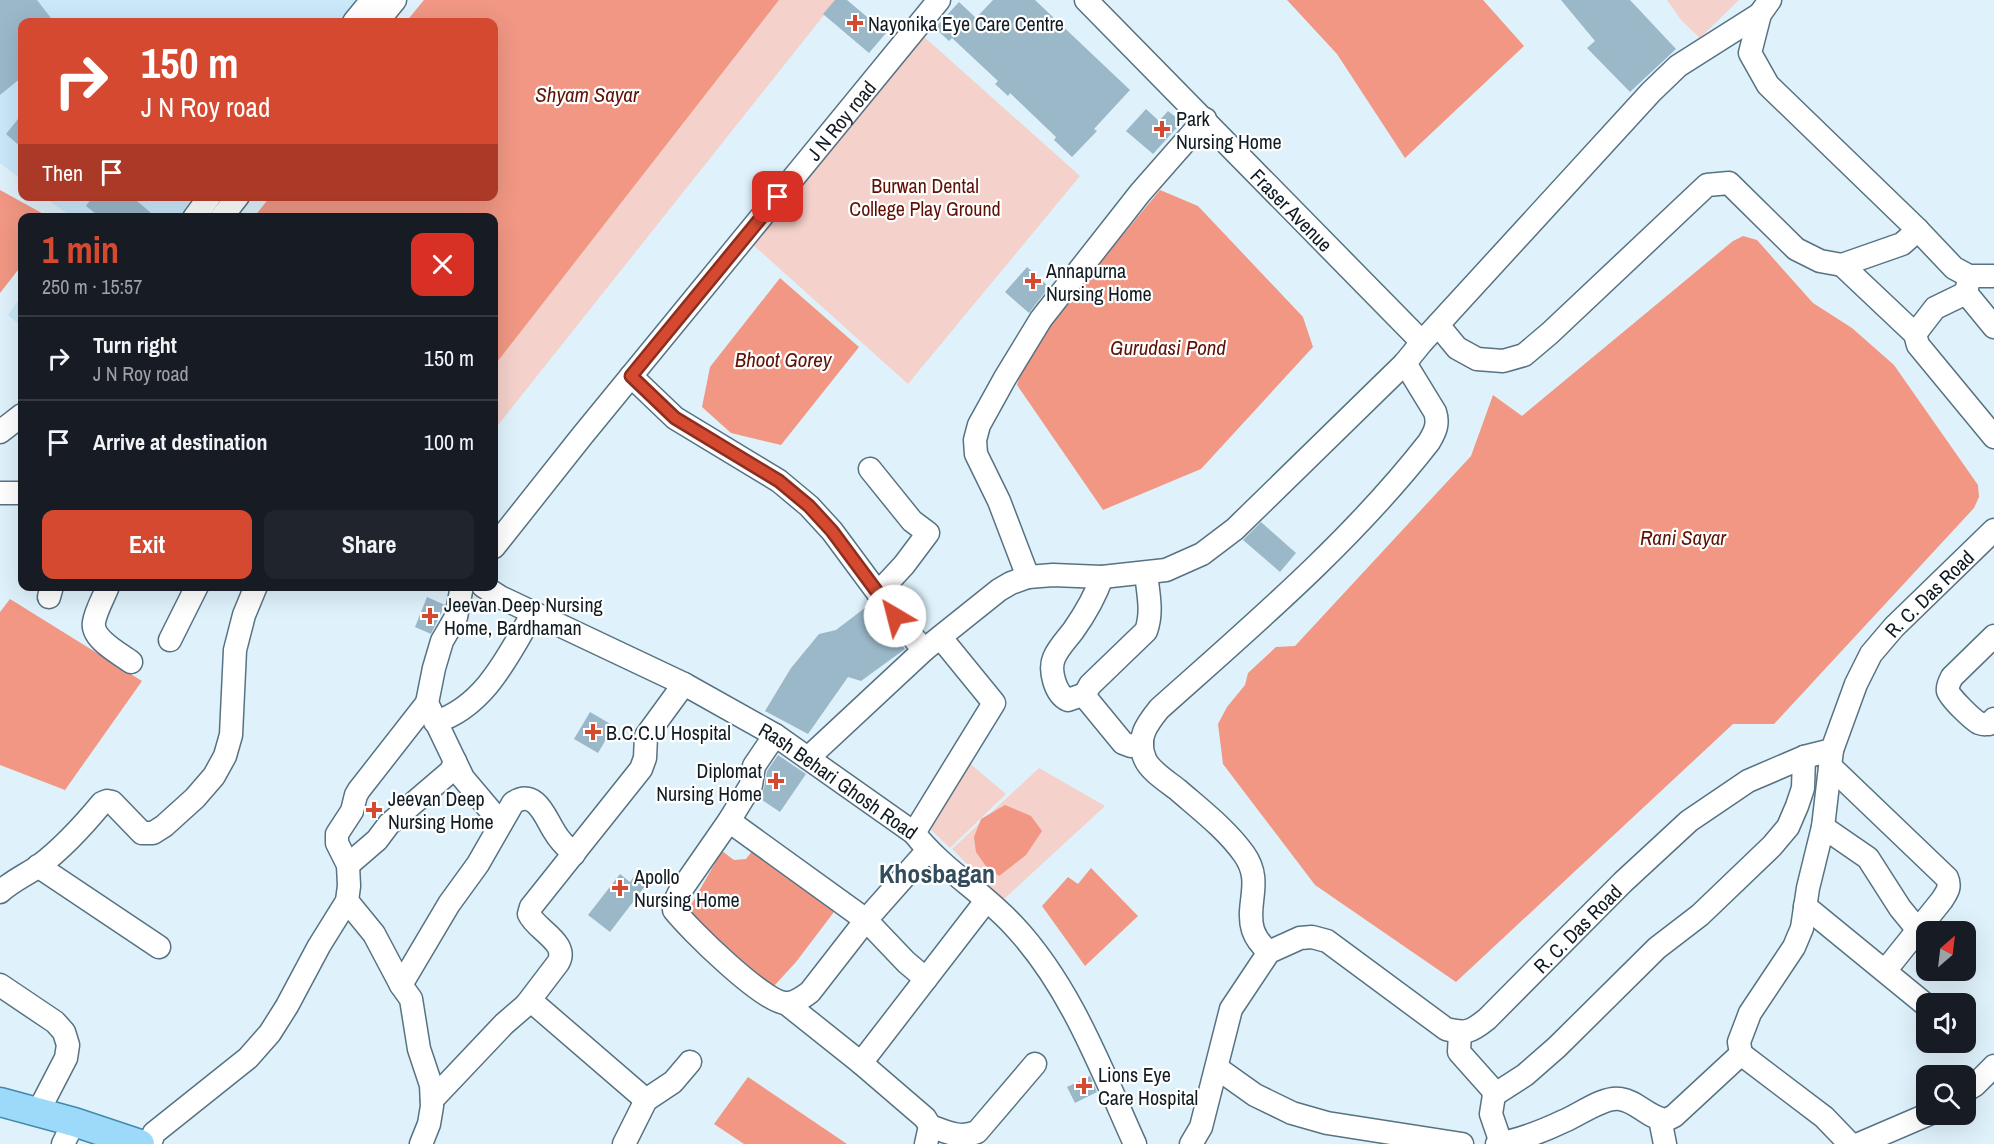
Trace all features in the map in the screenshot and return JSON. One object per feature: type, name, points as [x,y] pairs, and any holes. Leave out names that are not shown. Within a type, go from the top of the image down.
[{"type":"main road","points":[[0,1102],[38,1112],[68,1133],[140,1144]]},
{"type":"street","points":[[357,18],[372,0]]},
{"type":"street","points":[[380,18],[395,0]]},
{"type":"street","name":"J N Roy road","points":[[498,542],[939,0]]},
{"type":"street","name":"Fraser Avenue","points":[[1086,0],[1422,342]]},
{"type":"street","points":[[1765,7],[1750,53],[1768,85],[1918,230],[1954,268],[1994,327]]},
{"type":"street","points":[[808,758],[932,644],[1011,583],[1028,577],[1053,575],[1102,577],[1166,570],[1182,565],[1202,554],[1235,529],[1405,363],[1678,66],[1765,7]]},
{"type":"street","points":[[1028,577],[999,501],[976,454],[975,440],[979,426],[1041,320],[1140,192],[1205,119]]},
{"type":"street","points":[[1438,325],[1457,348],[1477,359],[1503,360],[1524,355],[1707,185],[1730,183],[1796,249],[1821,261],[1842,265],[1902,244],[1918,230]]},
{"type":"street","points":[[1842,265],[1915,333],[1918,345],[1994,437]]},
{"type":"street","points":[[1915,333],[1935,308],[1967,285],[1994,276]]},
{"type":"street","points":[[1269,952],[1260,944],[1252,929],[1253,871],[1245,855],[1226,833],[1145,760],[1142,743],[1145,727],[1159,709],[1301,581],[1372,510],[1429,442],[1436,431],[1435,412],[1405,363]]},
{"type":"street","points":[[631,376],[675,418],[779,481],[809,506],[832,531],[878,593],[994,704],[921,841],[866,920],[810,992],[800,1000],[787,1004]]},
{"type":"street","points":[[0,432],[18,418]]},
{"type":"street","points":[[870,469],[912,521],[928,532],[904,565],[878,593]]},
{"type":"street","points":[[0,493],[18,493]]},
{"type":"street","name":"R. C. Das Road","points":[[1460,1032],[1474,1030],[1487,1019],[1623,882],[1689,821],[1748,781],[1804,757],[1831,758],[1856,684],[1871,654],[1894,627],[1994,531]]},
{"type":"street","points":[[1102,577],[1092,603],[1058,651],[1051,668],[1060,695],[1068,700],[1085,694],[1090,686],[1146,632],[1150,621],[1146,573]]},
{"type":"street","points":[[106,591],[94,621],[94,631],[100,639],[131,662]]},
{"type":"street","points":[[170,640],[194,591]]},
{"type":"street","points":[[0,892],[11,882],[38,867],[61,848],[102,803],[107,801],[117,806],[132,825],[142,833],[153,833],[195,798],[214,776],[225,756],[231,735],[235,650],[244,615],[254,591]]},
{"type":"street","points":[[460,591],[456,617],[442,641],[434,669],[431,712],[463,778],[501,823]]},
{"type":"street","name":"Rash Behari Ghosh Road","points":[[491,591],[684,684],[775,735],[921,841],[1014,925],[1045,964],[1075,1013],[1135,1144]]},
{"type":"street","points":[[431,712],[449,718],[483,690],[501,669],[533,613]]},
{"type":"street","points":[[1994,636],[1952,677],[1948,691],[1952,698],[1976,721],[1989,724],[1994,719]]},
{"type":"street","points":[[432,1100],[504,1024],[526,1005],[558,963],[562,951],[532,920],[529,914],[531,907],[641,769],[645,758],[646,736],[684,684]]},
{"type":"street","points":[[1085,694],[1123,742],[1131,746],[1142,743]]},
{"type":"street","points":[[150,1144],[154,1132],[248,1058],[270,1033],[347,901],[348,865],[337,843],[337,834],[352,811],[356,795],[431,712]]},
{"type":"street","points":[[775,735],[754,765],[751,785],[679,893],[674,910],[710,948],[762,992],[776,1001],[787,1004],[925,1118],[928,1135],[967,1136],[977,1132],[1035,1064]]},
{"type":"street","points":[[1494,1095],[1525,1076],[1657,948],[1700,915],[1772,846],[1788,827],[1797,806],[1803,788],[1804,757]]},
{"type":"street","points":[[1831,758],[1823,827],[1808,888],[1802,928],[1794,947],[1750,1013],[1739,1042],[1740,1054],[1824,1118],[1850,1144]]},
{"type":"street","points":[[1831,758],[1947,878],[1948,891],[1925,921]]},
{"type":"street","points":[[348,865],[376,840],[388,824],[451,771],[455,761]]},
{"type":"street","points":[[401,985],[449,904],[478,864],[513,802],[520,798],[528,799],[538,805],[558,837],[574,854]]},
{"type":"street","points":[[729,821],[866,920],[906,962],[926,979]]},
{"type":"street","points":[[1823,827],[1868,858],[1900,908],[1916,928]]},
{"type":"street","points":[[38,867],[159,947]]},
{"type":"street","points":[[347,901],[374,934],[411,999],[419,1049],[431,1085],[429,1124],[421,1144]]},
{"type":"street","points":[[861,1063],[987,901]]},
{"type":"street","points":[[1805,906],[1916,997]]},
{"type":"street","points":[[1885,971],[1916,932]]},
{"type":"street","points":[[1191,1144],[1201,1127],[1231,1009],[1269,952],[1300,938],[1312,937],[1327,941],[1446,1029],[1460,1032],[1459,1052],[1494,1095],[1491,1114],[1499,1144],[1524,1137],[1608,1100],[1619,1098],[1666,1120],[1674,1116],[1740,1054]]},
{"type":"street","points":[[0,985],[55,1022],[64,1032],[68,1046],[66,1058],[38,1112]]},
{"type":"street","points":[[526,1005],[532,1003],[537,1006],[646,1100]]},
{"type":"street","points":[[624,1144],[646,1100],[674,1082],[690,1062]]},
{"type":"street","points":[[1976,1083],[1994,1066]]},
{"type":"street","points":[[1217,1068],[1255,1095],[1292,1113],[1327,1123],[1443,1143]]},
{"type":"street","points":[[1660,1119],[1665,1144]]},
{"type":"street","points":[[1859,1144],[1916,1120]]},
{"type":"shaded area","points":[[0,0],[379,0],[363,18],[18,18],[18,177],[0,163]]},
{"type":"shaded area","points":[[50,201],[216,201],[206,213],[66,213]]},
{"type":"shaded area","points":[[18,301],[18,324],[8,315]]},
{"type":"green space","points":[[773,0],[836,0],[498,425],[498,333]]},
{"type":"green space","points":[[1667,0],[1739,0],[1700,38],[1681,20]]},
{"type":"green space","name":"Burwan Dental College Play Ground","points":[[921,34],[1080,176],[908,384],[751,243]]},
{"type":"green space","points":[[967,761],[1006,794],[950,848],[927,826]]},
{"type":"green space","points":[[1039,768],[1105,806],[1003,900],[952,849]]},
{"type":"water","name":"Shyam Sayar","points":[[424,0],[779,0],[498,361],[498,213],[257,213],[267,201],[498,201],[498,18],[409,18]]},
{"type":"water","points":[[1287,0],[1483,0],[1524,46],[1405,158],[1337,54]]},
{"type":"water","points":[[0,190],[42,213],[18,213],[18,270],[0,293]]},
{"type":"water","name":"Gurudasi Pond","points":[[1160,190],[1198,206],[1303,317],[1313,347],[1201,469],[1103,510],[1017,385],[1028,349]]},
{"type":"water","name":"Rani Sayar","points":[[1743,236],[1757,240],[1813,303],[1852,328],[1894,365],[1978,485],[1979,497],[1974,508],[1774,724],[1733,724],[1456,982],[1315,885],[1223,764],[1218,724],[1227,707],[1245,685],[1248,673],[1276,647],[1295,646],[1471,456],[1493,395],[1522,416],[1733,241]]},
{"type":"water","name":"Bhoot Gorey","points":[[780,278],[859,347],[781,445],[731,433],[702,407],[710,367]]},
{"type":"water","points":[[10,599],[142,681],[65,790],[0,765],[0,612]]},
{"type":"water","points":[[1005,805],[1031,816],[1042,831],[1026,855],[999,876],[985,865],[976,852],[974,837],[981,819]]},
{"type":"water","points":[[755,847],[837,908],[796,962],[774,986],[743,967],[687,912],[722,851],[734,860],[746,859]]},
{"type":"water","points":[[1091,868],[1138,916],[1085,966],[1042,906],[1068,877],[1078,884]]},
{"type":"water","points":[[748,1077],[847,1144],[744,1144],[714,1124]]},
{"type":"building","points":[[0,0],[37,0],[51,18],[18,18],[18,80],[0,95]]},
{"type":"building","points":[[835,0],[847,0],[886,33],[869,53],[823,14]]},
{"type":"building","points":[[993,0],[1035,0],[1130,90],[1094,129],[1097,131],[1072,157],[1054,140],[1056,137],[1010,93],[1008,96],[995,84],[998,81],[952,38],[949,41],[935,28],[959,2],[976,18]]},
{"type":"building","points":[[1561,0],[1630,0],[1676,49],[1630,92],[1587,48],[1595,41]]},
{"type":"building","points":[[1146,109],[1159,121],[1168,111],[1182,122],[1153,154],[1126,131]]},
{"type":"building","points":[[18,119],[18,144],[6,134]]},
{"type":"building","points":[[90,201],[137,201],[151,213],[95,213],[86,206]]},
{"type":"building","points":[[1027,267],[1049,287],[1029,313],[1005,292]]},
{"type":"building","points":[[1261,522],[1296,553],[1280,572],[1243,540]]},
{"type":"building","points":[[427,597],[445,605],[431,634],[415,627]]},
{"type":"building","points":[[870,604],[905,649],[861,681],[848,677],[808,734],[765,711],[791,668],[819,634],[836,630]]},
{"type":"building","points":[[590,712],[614,726],[598,753],[574,739]]},
{"type":"building","points":[[778,755],[806,774],[780,812],[759,798],[764,788],[767,771]]},
{"type":"building","points":[[637,872],[649,881],[610,932],[588,915],[620,874],[630,882]]},
{"type":"building","points":[[1090,1076],[1097,1092],[1075,1103],[1067,1087]]},
{"type":"place","name":"Nayonika Eye Care Centre","points":[[855,23]]},
{"type":"place","name":"Park Nursing Home","points":[[1162,129]]},
{"type":"place","name":"Annapurna Nursing Home","points":[[1033,281]]},
{"type":"place","name":"Jeevan Deep Nursing Home, Bardhaman","points":[[430,616]]},
{"type":"place","name":"B.C.C.U Hospital","points":[[593,732]]},
{"type":"place","name":"Diplomat Nursing Home","points":[[776,781]]},
{"type":"place","name":"Jeevan Deep Nursing Home","points":[[374,810]]},
{"type":"place","name":"Apollo Nursing Home","points":[[620,888]]},
{"type":"place","name":"Lions Eye Care Hospital","points":[[1084,1086]]},
{"type":"district","name":"Khosbagan","points":[[937,873]]},
{"type":"route","points":[[778,197],[631,376],[675,418],[728,448],[779,481],[809,506],[832,531],[895,616]]}]
